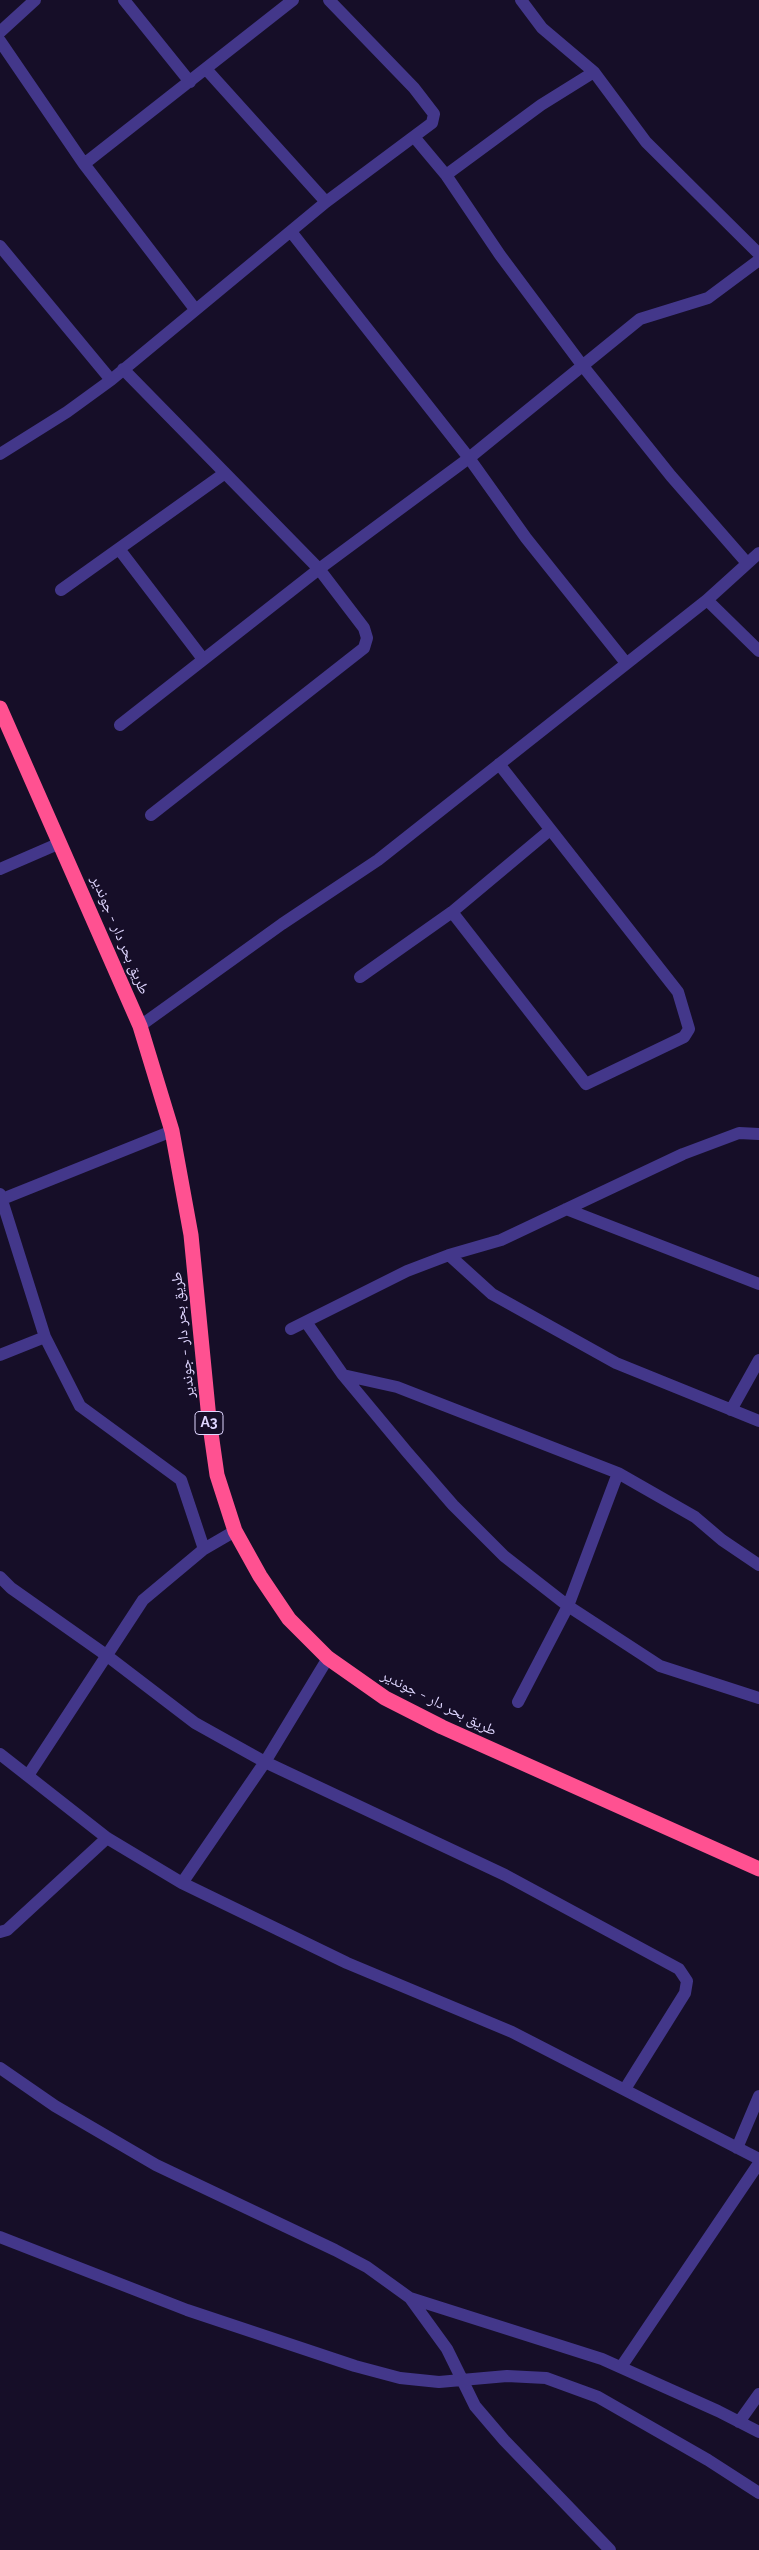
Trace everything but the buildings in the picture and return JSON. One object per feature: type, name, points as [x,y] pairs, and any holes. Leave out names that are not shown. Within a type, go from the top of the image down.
[{"type":"highway","name":"طريق بحر دار - جوندير","points":[[0,708],[140,1026],[172,1131],[191,1235],[209,1419],[216,1466],[234,1531],[260,1576],[289,1619],[328,1658],[385,1698],[442,1727],[759,1869]]},
{"type":"street","points":[[0,32],[35,0]]},
{"type":"street","points":[[124,0],[190,82]]},
{"type":"street","points":[[84,164],[293,0]]},
{"type":"street","points":[[0,454],[68,412],[111,380],[326,202],[415,138],[432,123],[434,114],[414,88],[329,0]]},
{"type":"street","points":[[521,0],[542,28],[594,72],[646,142],[759,254]]},
{"type":"street","points":[[0,41],[84,164],[195,309]]},
{"type":"street","points":[[206,69],[326,202]]},
{"type":"street","points":[[446,176],[541,105],[594,72]]},
{"type":"street","points":[[415,138],[446,176],[500,255],[582,365],[671,476],[748,563]]},
{"type":"street","points":[[292,232],[469,458],[526,538],[626,663]]},
{"type":"street","points":[[0,246],[111,380]]},
{"type":"street","points":[[120,725],[319,569],[469,458],[640,319],[708,298],[759,260]]},
{"type":"street","points":[[123,369],[319,569],[364,628],[367,638],[364,648],[151,815]]},
{"type":"street","points":[[61,590],[225,473]]},
{"type":"street","points":[[119,549],[203,659]]},
{"type":"street","points":[[140,1026],[282,924],[378,860],[707,600],[759,553]]},
{"type":"street","points":[[707,600],[759,651]]},
{"type":"street","points":[[452,912],[586,1084],[684,1037],[690,1029],[678,992],[498,764]]},
{"type":"street","points":[[360,977],[452,912],[550,830]]},
{"type":"street","points":[[0,869],[60,843]]},
{"type":"street","points":[[172,1131],[1,1198],[46,1337],[80,1406],[181,1480],[204,1549]]},
{"type":"street","points":[[291,1329],[407,1271],[449,1255],[501,1240],[682,1154],[739,1133],[759,1134]]},
{"type":"street","points":[[566,1209],[759,1284]]},
{"type":"street","points":[[449,1255],[492,1294],[616,1363],[759,1421]]},
{"type":"street","points":[[306,1322],[343,1375],[452,1505],[504,1556],[568,1606],[660,1666],[759,1698]]},
{"type":"street","points":[[0,1354],[46,1337]]},
{"type":"street","points":[[731,1410],[759,1360]]},
{"type":"street","points":[[343,1375],[397,1387],[618,1473],[695,1517],[722,1540],[759,1565]]},
{"type":"street","points":[[518,1702],[568,1606],[618,1473]]},
{"type":"street","points":[[28,1774],[143,1600],[204,1549],[234,1531]]},
{"type":"street","points":[[0,1577],[11,1588],[106,1655],[195,1723],[265,1762],[505,1875],[679,1969],[687,1981],[685,1993],[625,2090]]},
{"type":"street","points":[[182,1883],[265,1762],[328,1658]]},
{"type":"street","points":[[0,1754],[28,1774],[107,1838],[182,1883],[347,1963],[512,2032],[759,2161],[621,2366]]},
{"type":"street","points":[[0,1932],[7,1930],[107,1838]]},
{"type":"street","points":[[0,2068],[55,2106],[156,2165],[343,2254],[367,2267],[410,2298],[621,2366],[759,2432]]},
{"type":"street","points":[[737,2148],[759,2096]]},
{"type":"street","points":[[0,2237],[187,2310],[355,2366],[400,2378],[438,2382],[507,2376],[546,2378],[598,2397],[708,2460],[759,2493]]},
{"type":"street","points":[[410,2298],[447,2349],[475,2406],[504,2440],[610,2550]]},
{"type":"street","points":[[739,2422],[759,2394]]}]
